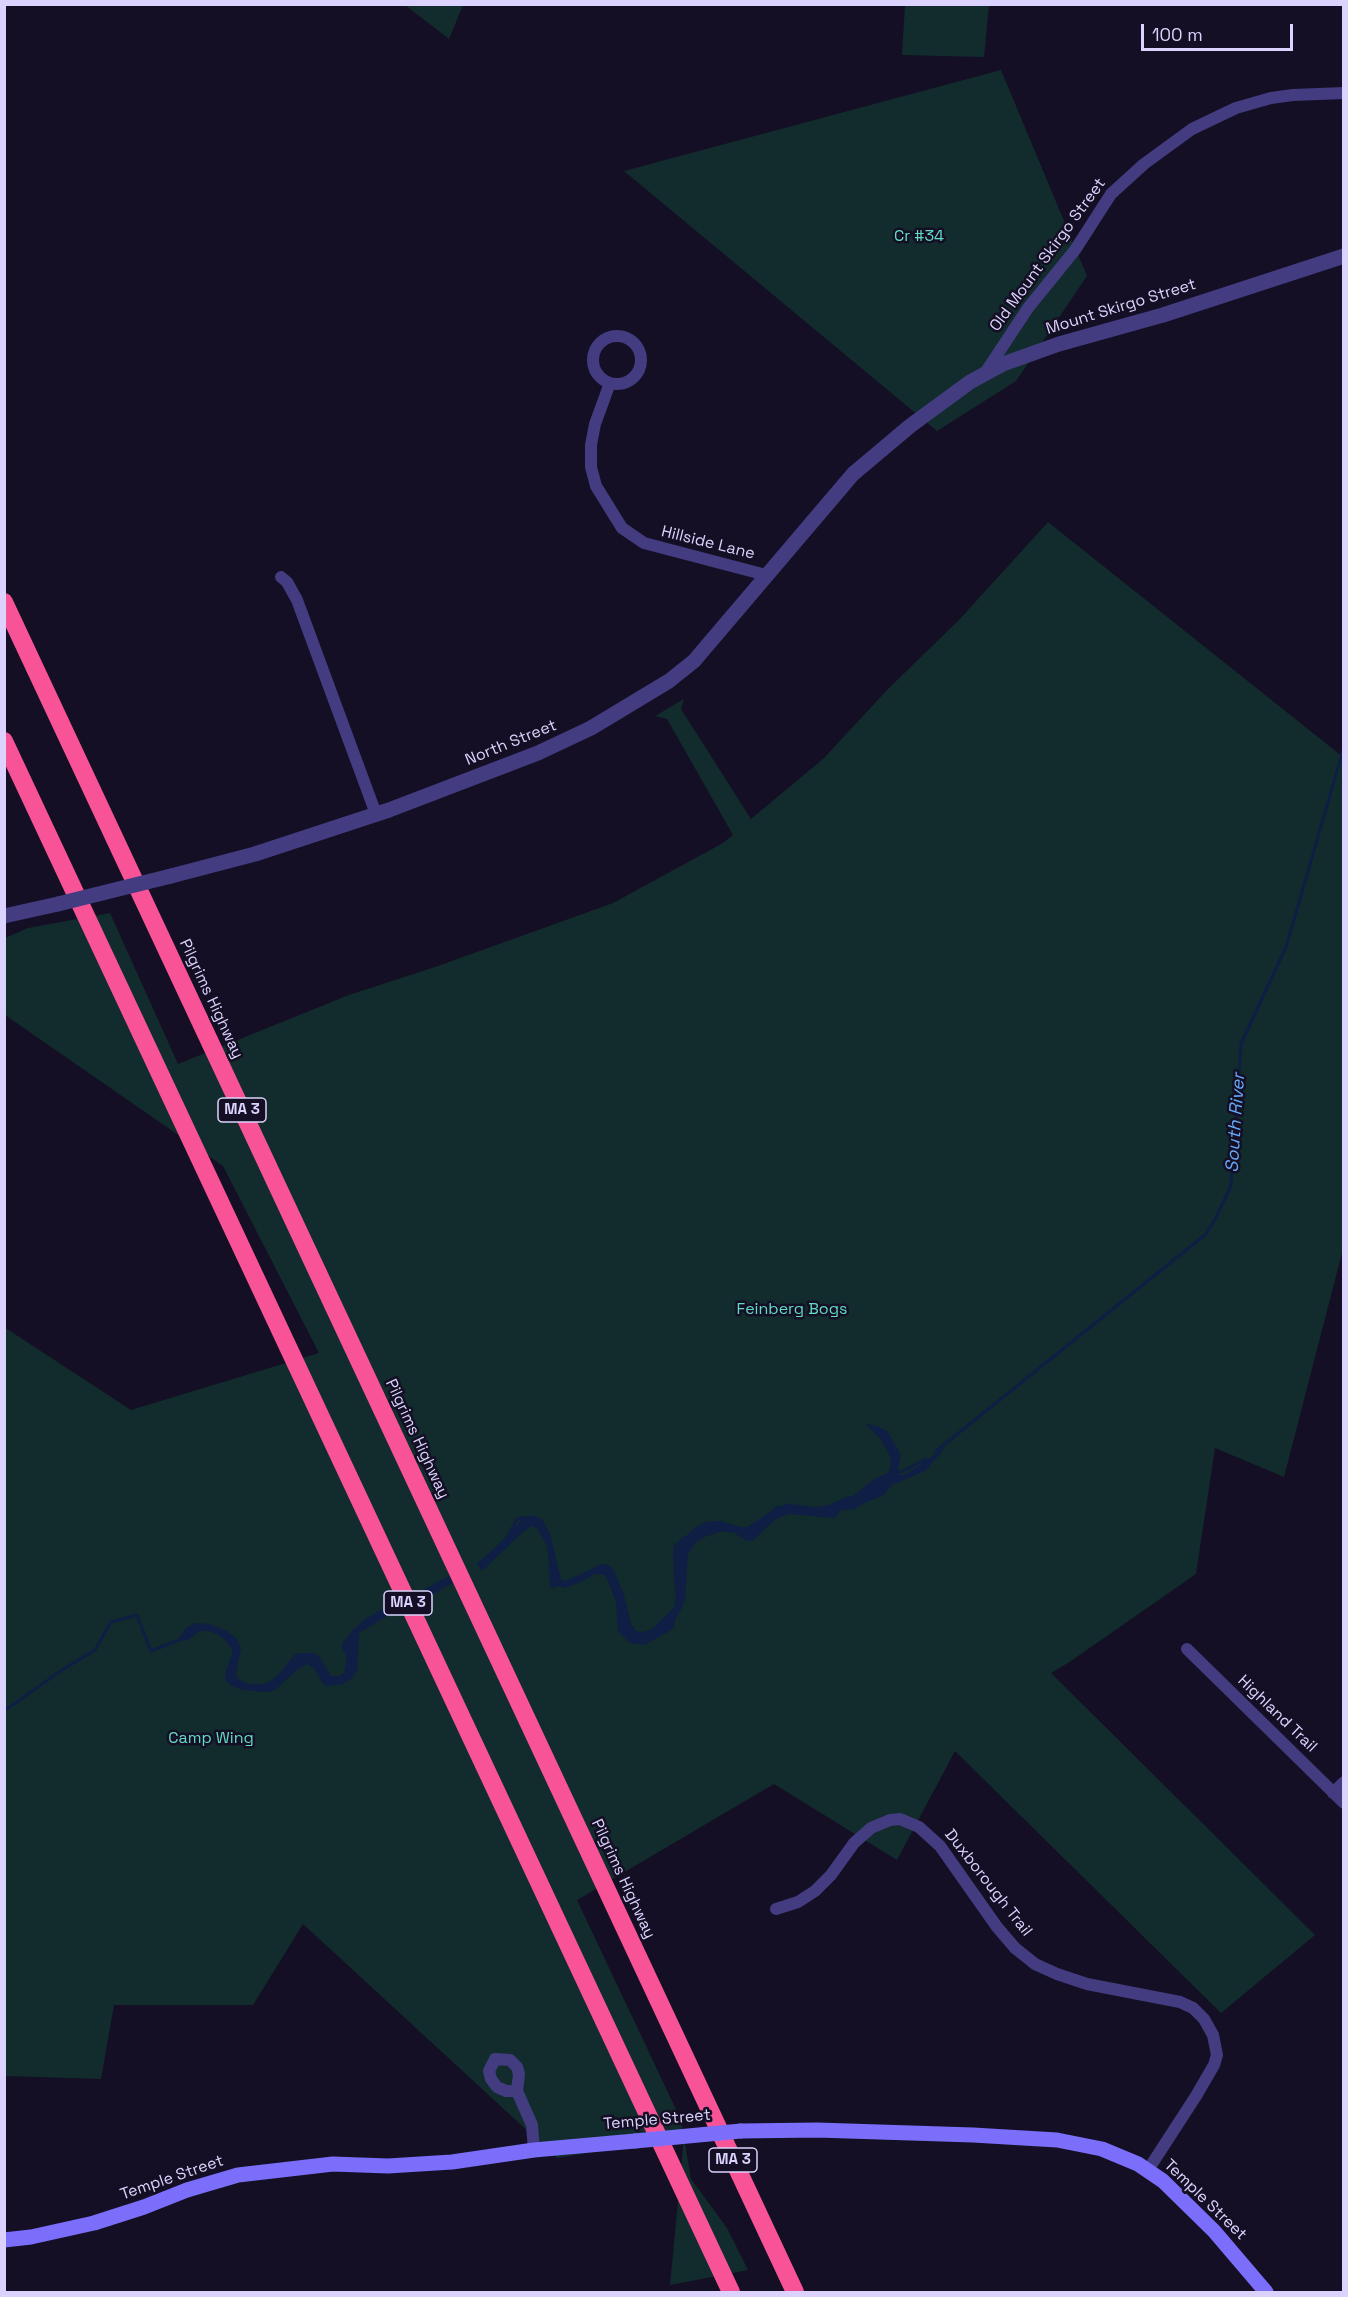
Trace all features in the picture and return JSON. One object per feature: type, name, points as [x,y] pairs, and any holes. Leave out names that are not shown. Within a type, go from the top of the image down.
[{"type":"highway","name":"Pilgrims Highway","points":[[4,602],[795,2292]]},
{"type":"highway","name":"MA 3","points":[[4,741],[731,2292]]},
{"type":"main road","name":"Temple Street","points":[[4,2240],[62,2231],[94,2223],[187,2190],[238,2175],[333,2164],[388,2166],[441,2163],[534,2150],[741,2131],[817,2130],[1056,2140],[1102,2149],[1127,2158],[1148,2170],[1177,2194],[1214,2231],[1266,2292]]},
{"type":"street","name":"Old Mount Skirgo Street","points":[[985,373],[1028,308],[1075,250],[1111,194],[1144,164],[1192,129],[1236,108],[1282,96],[1344,93]]},
{"type":"street","name":"Mount Skirgo Street","points":[[921,418],[985,373],[1059,344],[1163,315],[1344,256]]},
{"type":"street","points":[[611,336],[624,336],[634,343],[640,354],[640,367],[634,378],[622,384],[610,383],[599,377],[592,366],[593,353],[600,342],[611,336]]},
{"type":"street","name":"Hillside Lane","points":[[610,383],[595,424],[591,445],[591,467],[596,486],[622,528],[644,543],[766,575]]},
{"type":"street","name":"North Street","points":[[4,916],[255,854],[376,814],[556,745],[607,719],[684,671],[704,652],[766,575],[853,474],[921,418]]},
{"type":"street","points":[[281,577],[287,582],[297,600],[376,814]]},
{"type":"street","name":"Highland Trail","points":[[1187,1649],[1344,1803]]},
{"type":"street","points":[[1333,1794],[1344,1782]]},
{"type":"street","name":"Duxborough Trail","points":[[776,1909],[798,1902],[823,1885],[846,1852],[871,1828],[890,1820],[900,1819],[919,1827],[940,1846],[997,1927],[1035,1964],[1087,1984],[1180,2002],[1193,2008],[1204,2019],[1213,2036],[1216,2055],[1214,2065],[1148,2170]]},
{"type":"street","points":[[517,2091],[532,2125],[534,2150]]},
{"type":"green space","points":[[405,5],[463,5],[449,39]]},
{"type":"green space","points":[[905,5],[989,5],[984,57],[902,55]]},
{"type":"green space","name":"Cr #34","points":[[1001,70],[1087,276],[1016,381],[937,431],[624,171]]},
{"type":"green space","name":"Feinberg Bogs","points":[[1048,522],[1343,757],[1343,1249],[1284,1477],[1215,1448],[1196,1574],[1051,1673],[1315,1935],[1221,2013],[955,1751],[897,1860],[774,1784],[577,1900],[681,2120],[684,2137],[557,2158],[303,1924],[253,2005],[114,2005],[101,2079],[5,2076],[4,1327],[131,1410],[319,1353],[223,1166],[5,1015],[5,938],[28,928],[110,913],[178,1064],[349,995],[438,966],[613,903],[723,843],[733,835],[667,719],[655,716],[684,699],[681,709],[751,819],[823,759],[888,689],[959,620]]},
{"type":"green space","points":[[684,2137],[691,2179],[727,2228],[748,2270],[670,2285]]},
{"type":"water","points":[[865,1424],[887,1431],[901,1455],[898,1469],[900,1475],[905,1475],[947,1446],[925,1471],[892,1485],[884,1495],[855,1509],[841,1510],[835,1518],[789,1514],[776,1519],[752,1541],[745,1540],[735,1533],[723,1531],[696,1542],[688,1554],[685,1599],[673,1629],[644,1645],[630,1643],[618,1631],[616,1602],[604,1575],[595,1574],[564,1588],[554,1583],[551,1579],[547,1545],[537,1528],[532,1526],[524,1531],[482,1571],[477,1563],[522,1520],[534,1516],[542,1519],[551,1536],[561,1580],[566,1581],[602,1564],[608,1565],[613,1569],[623,1592],[631,1623],[636,1631],[643,1632],[652,1629],[675,1606],[673,1555],[682,1540],[693,1529],[705,1522],[720,1521],[748,1527],[761,1522],[776,1506],[809,1508],[829,1505],[853,1496],[873,1480],[889,1472],[891,1464],[889,1454],[880,1438]]},
{"type":"water","points":[[449,1576],[453,1583],[423,1600],[419,1592]]},
{"type":"water","points":[[395,1602],[397,1610],[359,1633],[357,1670],[352,1678],[343,1684],[327,1686],[323,1684],[314,1668],[307,1664],[275,1690],[267,1692],[243,1690],[231,1686],[225,1680],[233,1651],[217,1634],[200,1631],[188,1640],[177,1641],[186,1628],[195,1623],[209,1624],[227,1631],[237,1639],[241,1649],[236,1673],[238,1679],[249,1684],[264,1684],[272,1680],[294,1655],[299,1653],[314,1653],[320,1658],[331,1676],[340,1676],[344,1673],[346,1664],[346,1654],[342,1649],[342,1643],[367,1618]]},
{"type":"waterway","name":"South River","points":[[935,1452],[1206,1234],[1214,1221],[1231,1186],[1241,1044],[1286,947],[1344,747]]},
{"type":"waterway","name":"South River","points":[[895,1475],[926,1459]]},
{"type":"waterway","name":"South River","points":[[783,1507],[787,1505],[809,1508]]},
{"type":"waterway","name":"South River","points":[[750,1527],[774,1511]]},
{"type":"waterway","name":"South River","points":[[508,1536],[517,1519],[531,1517],[532,1519]]},
{"type":"waterway","name":"South River","points":[[675,1555],[675,1546],[685,1537]]},
{"type":"waterway","name":"South River","points":[[550,1566],[552,1587],[560,1584]]},
{"type":"waterway","name":"South River","points":[[675,1574],[677,1591]]},
{"type":"waterway","name":"South River","points":[[4,1711],[95,1650],[111,1622],[137,1615],[151,1651],[179,1640]]},
{"type":"park label","name":"Camp Wing","points":[[211,1739]]}]
